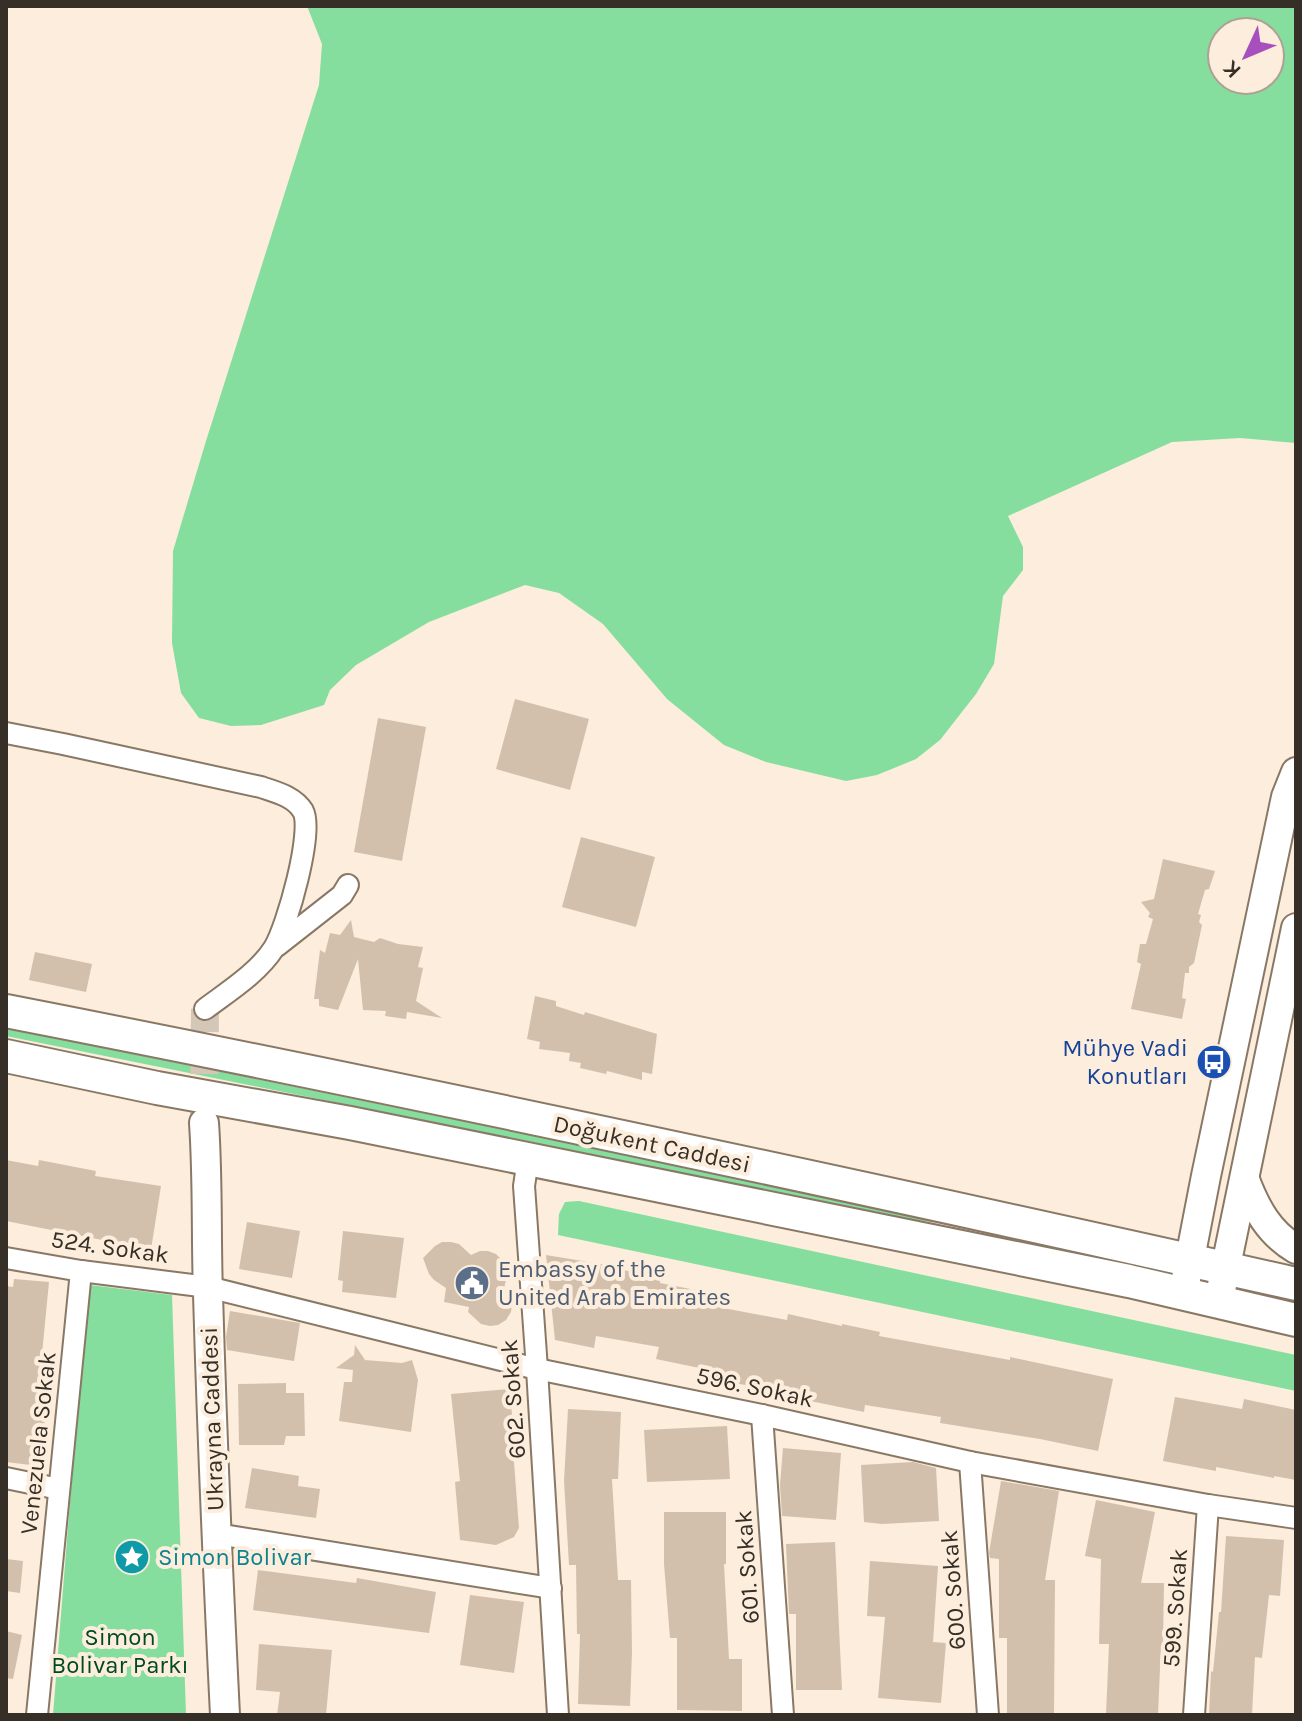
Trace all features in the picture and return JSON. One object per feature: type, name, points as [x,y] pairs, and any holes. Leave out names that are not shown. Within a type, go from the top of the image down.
[{"type":"main road","points":[[1183,1295],[1286,797],[1296,772]]},
{"type":"main road","points":[[1218,1302],[1296,928]]},
{"type":"main road","name":"Doğukent Caddesi","points":[[6,1011],[358,1081],[1296,1284]]},
{"type":"main road","name":"Doğukent Caddesi","points":[[6,1056],[1129,1281],[1296,1320]]},
{"type":"main road","name":"Ukrayna Caddesi","points":[[204,1123],[225,1715]]},
{"type":"main road","points":[[1245,1180],[1265,1221],[1278,1237],[1296,1249]]},
{"type":"street","points":[[6,733],[261,787],[296,803],[305,815],[306,824],[298,878],[283,931],[274,949]]},
{"type":"street","points":[[205,1009],[342,895],[348,885]]},
{"type":"street","name":"602. Sokak","points":[[528,1159],[524,1186],[558,1715]]},
{"type":"street","name":"524. Sokak","points":[[6,1258],[208,1287]]},
{"type":"street","name":"Venezuela Sokak","points":[[37,1715],[81,1271]]},
{"type":"street","name":"596. Sokak","points":[[208,1287],[537,1369],[970,1462],[1296,1518]]},
{"type":"street","name":"601. Sokak","points":[[762,1415],[783,1715]]},
{"type":"street","name":"600. Sokak","points":[[970,1462],[988,1715]]},
{"type":"street","points":[[6,1478],[59,1489]]},
{"type":"street","name":"599. Sokak","points":[[1194,1715],[1208,1505]]},
{"type":"street","points":[[217,1534],[551,1588]]},
{"type":"green space","points":[[307,6],[1296,6],[1296,443],[1240,438],[1172,442],[1008,516],[1023,547],[1023,570],[1003,596],[994,664],[976,694],[940,740],[916,759],[877,775],[846,781],[766,762],[724,745],[667,699],[603,624],[559,593],[525,585],[429,622],[356,665],[330,690],[324,705],[261,725],[231,726],[199,718],[181,693],[172,643],[173,551],[319,85],[322,44]]},
{"type":"green space","points":[[6,1028],[550,1139],[1125,1262],[941,1223],[873,1217],[532,1142],[6,1036]]},
{"type":"green space","points":[[579,1201],[1296,1355],[1296,1391],[558,1235],[559,1214],[565,1202]]},
{"type":"green space","name":"Simon Bolivar Parkı","points":[[90,1285],[172,1295],[186,1715],[53,1715]]},
{"type":"building","points":[[515,699],[589,719],[570,790],[496,769]]},
{"type":"building","points":[[378,718],[426,727],[402,861],[354,852]]},
{"type":"building","points":[[581,837],[655,857],[636,927],[562,907]]},
{"type":"building","points":[[1163,859],[1215,871],[1198,914],[1201,915],[1199,922],[1202,925],[1194,963],[1189,967],[1189,973],[1185,973],[1182,998],[1186,999],[1182,1019],[1131,1009],[1141,964],[1137,962],[1140,944],[1146,944],[1153,919],[1148,917],[1150,913],[1141,902],[1154,899]]},
{"type":"building","points":[[351,920],[354,937],[374,942],[380,938],[423,947],[418,967],[423,968],[416,1001],[442,1018],[407,1012],[406,1019],[385,1016],[386,1011],[363,1010],[358,959],[338,1010],[319,1006],[319,999],[314,999],[320,950],[325,953],[330,933],[340,935]]},
{"type":"building","points":[[35,952],[92,964],[86,992],[29,980]]},
{"type":"building","points":[[535,996],[556,1001],[556,1006],[584,1015],[585,1012],[657,1034],[652,1074],[642,1072],[642,1080],[607,1071],[606,1074],[580,1068],[581,1063],[569,1061],[570,1053],[539,1049],[540,1042],[527,1039]]},
{"type":"building","points":[[6,1160],[38,1166],[39,1160],[96,1171],[95,1176],[161,1186],[150,1256],[100,1249],[102,1240],[6,1221]]},
{"type":"building","points":[[247,1222],[300,1231],[292,1278],[239,1269]]},
{"type":"building","points":[[343,1231],[404,1238],[396,1298],[342,1292],[343,1281],[338,1280]]},
{"type":"building","name":"Embassy of the United Arab Emirates","points":[[442,1242],[459,1244],[471,1255],[488,1251],[502,1260],[507,1275],[504,1289],[512,1303],[506,1320],[498,1325],[481,1324],[468,1312],[469,1307],[444,1302],[446,1288],[429,1274],[423,1258]]},
{"type":"building","points":[[546,1255],[661,1277],[660,1283],[716,1294],[713,1306],[787,1320],[788,1314],[880,1332],[879,1336],[1010,1360],[1010,1357],[1113,1379],[1098,1451],[940,1423],[941,1417],[865,1405],[864,1412],[707,1378],[709,1370],[656,1359],[659,1347],[596,1336],[594,1348],[555,1340]]},
{"type":"building","points":[[14,1279],[49,1282],[39,1385],[49,1386],[39,1466],[6,1462],[6,1286],[13,1287]]},
{"type":"building","points":[[230,1311],[300,1323],[294,1361],[227,1350]]},
{"type":"building","points":[[355,1345],[365,1360],[402,1363],[412,1360],[418,1380],[411,1432],[339,1421],[344,1382],[352,1382],[353,1370],[336,1368],[354,1355]]},
{"type":"building","points":[[286,1383],[286,1393],[304,1393],[305,1436],[286,1436],[284,1445],[239,1445],[238,1384]]},
{"type":"building","points":[[509,1389],[516,1448],[513,1449],[519,1528],[514,1537],[496,1545],[460,1540],[455,1482],[460,1481],[451,1394]]},
{"type":"building","points":[[1175,1397],[1242,1409],[1244,1399],[1296,1410],[1296,1480],[1216,1467],[1216,1471],[1163,1461]]},
{"type":"building","points":[[568,1409],[621,1412],[618,1479],[612,1479],[618,1580],[631,1580],[630,1706],[578,1704],[580,1634],[577,1634],[576,1565],[569,1565],[564,1481]]},
{"type":"building","points":[[727,1426],[730,1479],[647,1482],[644,1430]]},
{"type":"building","points":[[783,1448],[841,1453],[836,1520],[782,1516],[780,1485]]},
{"type":"building","points":[[913,1462],[936,1468],[939,1521],[864,1522],[861,1465]]},
{"type":"building","points":[[252,1468],[299,1476],[298,1486],[320,1489],[316,1518],[245,1508]]},
{"type":"building","points":[[1001,1481],[1059,1491],[1045,1580],[1055,1580],[1054,1715],[1007,1715],[1007,1638],[999,1638],[999,1559],[990,1558],[989,1553]]},
{"type":"building","points":[[1096,1500],[1155,1512],[1141,1583],[1164,1583],[1158,1715],[1106,1715],[1109,1644],[1099,1644],[1101,1559],[1085,1556]]},
{"type":"building","points":[[664,1512],[726,1512],[724,1564],[729,1659],[742,1659],[742,1711],[677,1710],[677,1638],[670,1638],[664,1564]]},
{"type":"building","points":[[1226,1536],[1284,1540],[1280,1596],[1269,1595],[1262,1658],[1255,1657],[1252,1715],[1209,1715]]},
{"type":"building","points":[[835,1542],[842,1690],[796,1690],[796,1614],[789,1614],[786,1544]]},
{"type":"building","points":[[6,1559],[23,1561],[20,1593],[6,1591]]},
{"type":"building","points":[[870,1561],[938,1566],[933,1642],[946,1643],[941,1703],[878,1698],[885,1617],[867,1616]]},
{"type":"building","points":[[258,1570],[356,1583],[357,1578],[436,1592],[429,1633],[253,1610]]},
{"type":"building","points":[[470,1595],[524,1602],[514,1673],[460,1665]]},
{"type":"building","points":[[6,1631],[22,1635],[13,1679],[6,1678]]},
{"type":"building","points":[[259,1644],[332,1650],[326,1715],[277,1715],[280,1692],[256,1690]]},
{"type":"tunnel","points":[[204,1116],[205,1009]]},
{"type":"place","name":"Mühye Vadi Konutları","points":[[1214,1062]]},
{"type":"place","name":"Embassy of the United Arab Emirates","points":[[472,1283]]},
{"type":"place","name":"Simon Bolivar","points":[[132,1557]]}]
